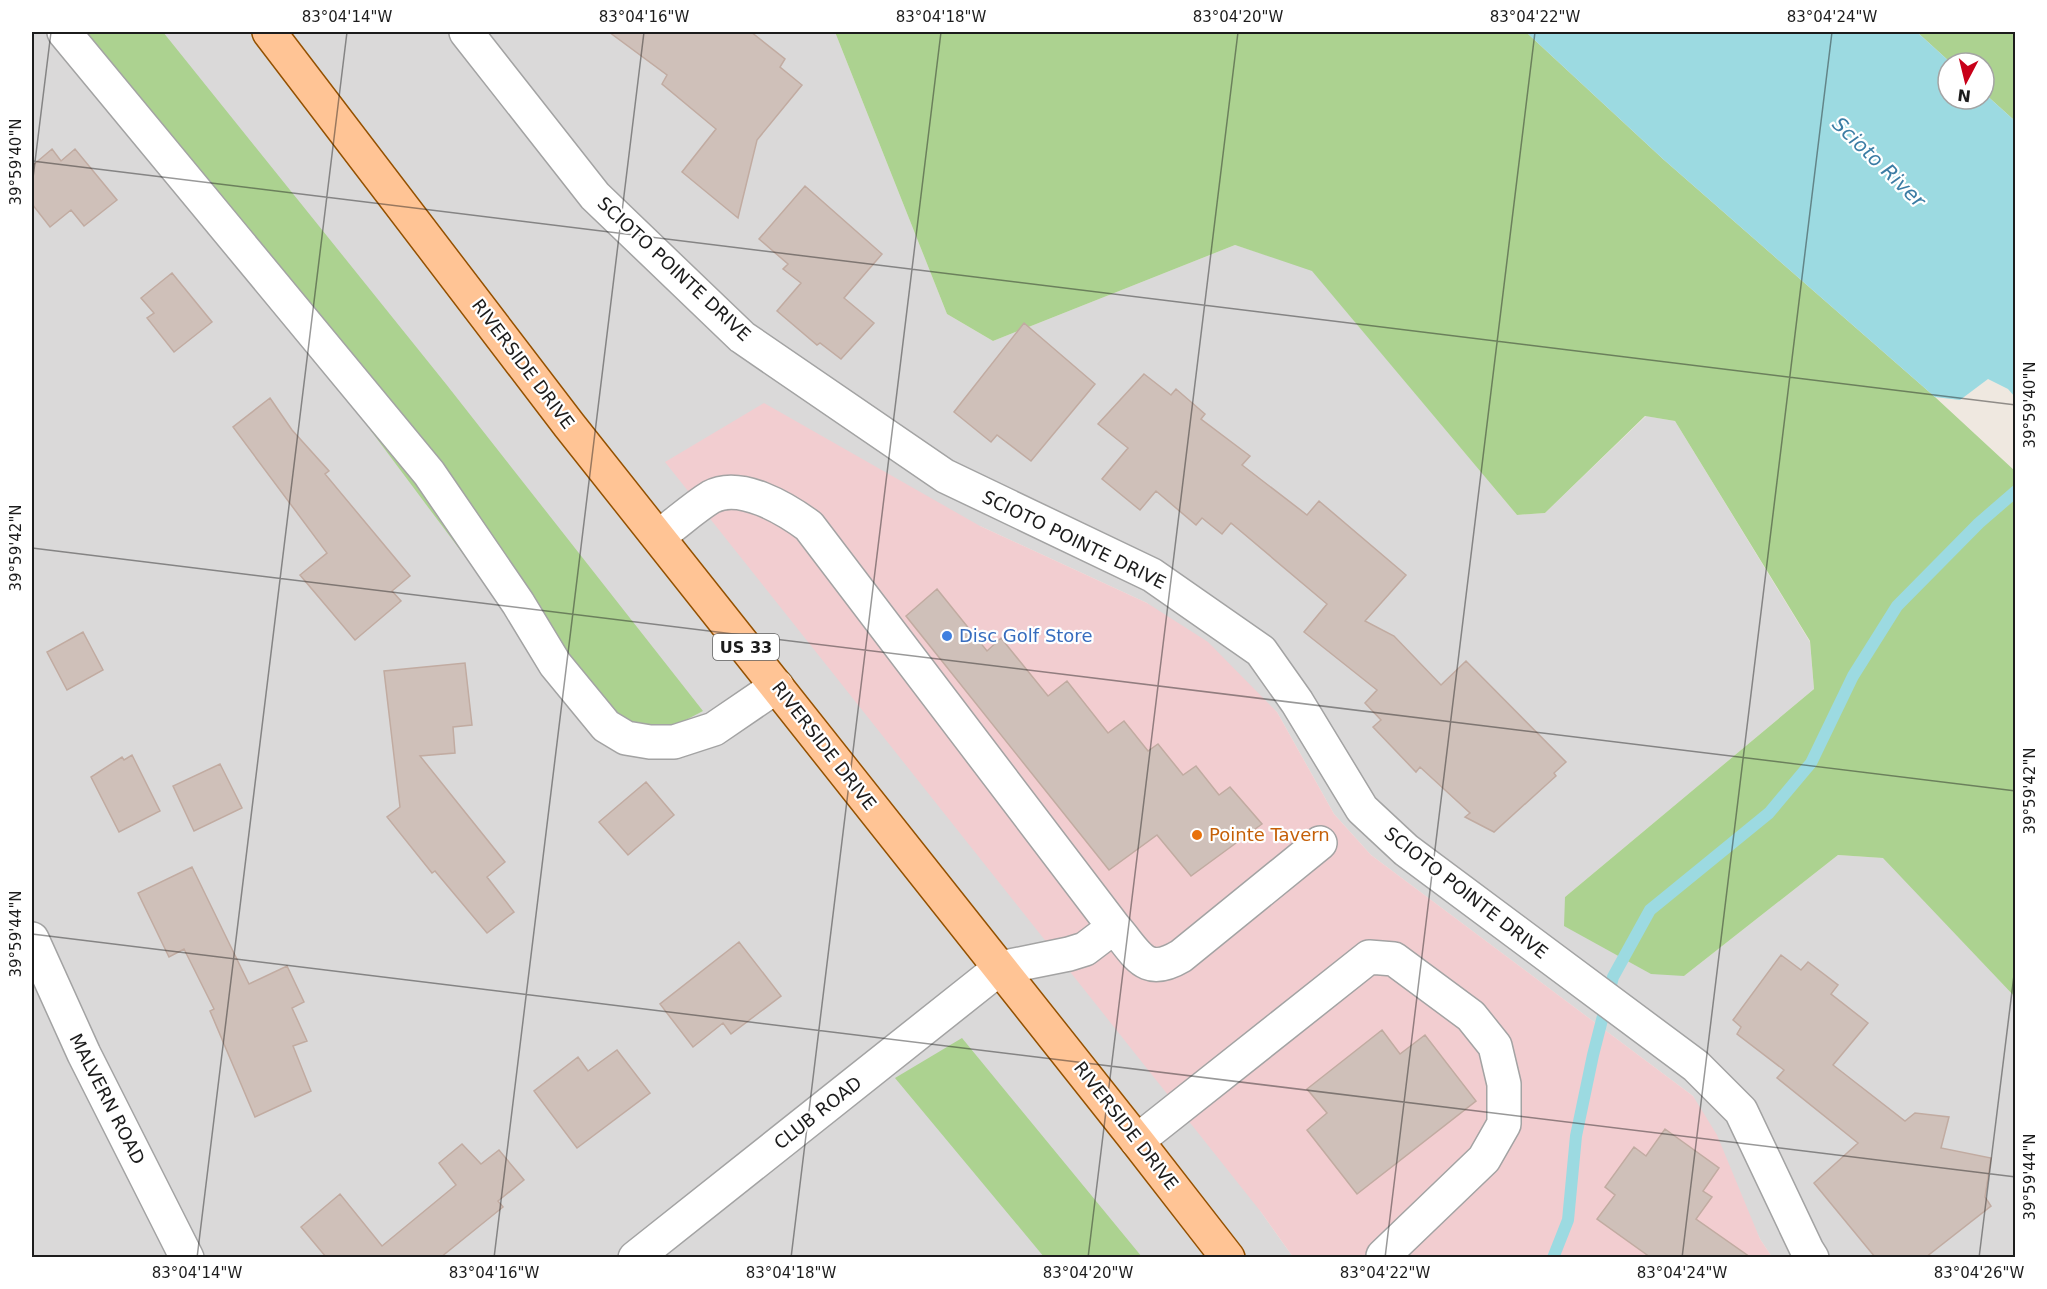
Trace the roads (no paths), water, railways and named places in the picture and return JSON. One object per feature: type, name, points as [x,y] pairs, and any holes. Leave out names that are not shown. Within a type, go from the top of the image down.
[{"type":"main road","name":"RIVERSIDE DRIVE","points":[[269,32],[562,415],[1228,1257]]},
{"type":"street","points":[[64,32],[429,473],[518,603],[555,664],[606,726],[626,738],[650,742],[674,742],[714,729],[777,686]]},
{"type":"street","name":"SCIOTO POINTE DRIVE","points":[[466,32],[595,196],[742,337],[945,476],[1152,575],[1261,651],[1297,702],[1362,809],[1406,850],[1696,1066],[1741,1111],[1812,1257]]},
{"type":"street","points":[[659,536],[712,496],[728,492],[747,495],[774,504],[789,511],[809,526],[1114,927],[1146,963],[1157,967],[1168,964],[1181,956],[1320,843]]},
{"type":"street","points":[[1000,968],[1085,949],[1114,927]]},
{"type":"street","name":"MALVERN ROAD","points":[[32,939],[84,1054],[187,1257]]},
{"type":"street","points":[[1137,1141],[1370,957],[1394,959],[1471,1016],[1495,1046],[1504,1084],[1504,1124],[1484,1159],[1383,1256]]},
{"type":"street","name":"CLUB ROAD","points":[[635,1257],[1000,968]]},
{"type":"water","name":"Scioto River","points":[[1526,32],[1917,32],[1938,51],[1936,51],[1936,111],[1996,111],[1996,104],[2015,121],[2015,397],[2008,389],[1988,379],[1960,400],[1935,397],[1663,159]]},
{"type":"waterway","points":[[1553,1258],[1568,1220],[1576,1136],[1593,1055],[1613,977],[1650,910],[1769,813],[1811,763],[1853,676],[1897,606],[1979,523],[2016,491]]},
{"type":"place","name":"Disc Golf Store","points":[[947,636]]},
{"type":"place","name":"Pointe Tavern","points":[[1197,835]]}]
